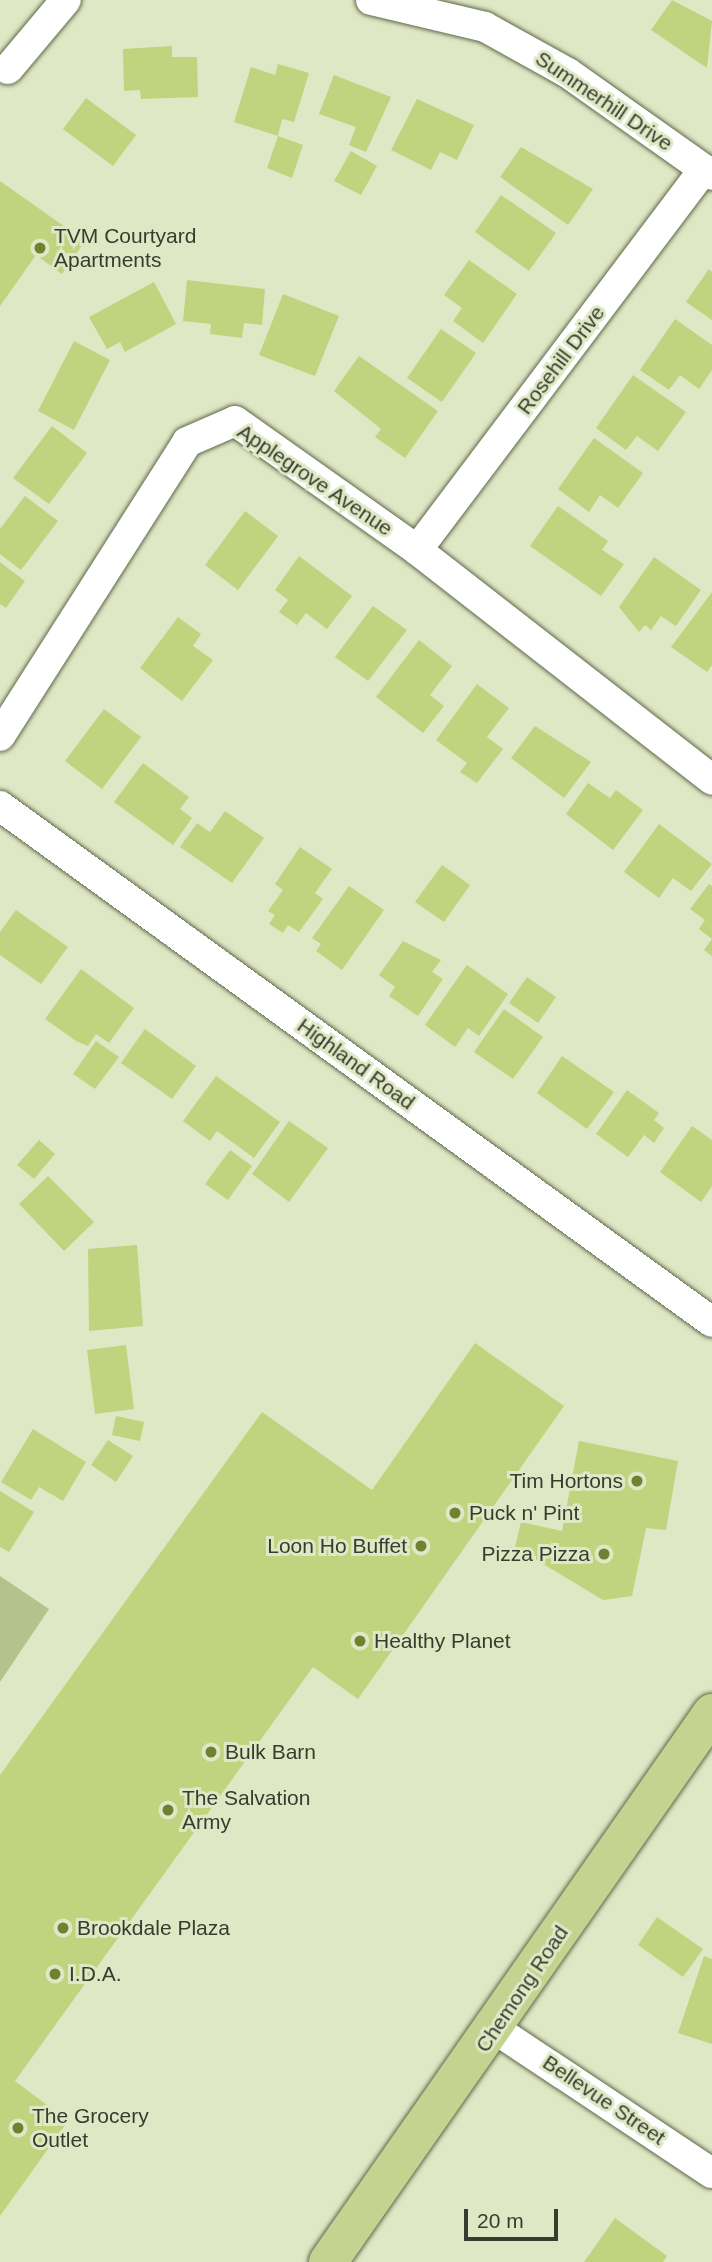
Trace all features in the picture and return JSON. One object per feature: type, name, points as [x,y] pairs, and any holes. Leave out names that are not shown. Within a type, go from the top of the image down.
[{"type":"main road","name":"Chemong Road","points":[[328,2262],[495,2029],[712,1713]]},
{"type":"street","points":[[8,69],[66,0]]},
{"type":"street","name":"Summerhill Drive","points":[[371,0],[485,27],[568,72],[708,172]]},
{"type":"street","name":"Rosehill Drive","points":[[418,550],[708,172]]},
{"type":"street","name":"Applegrove Avenue","points":[[0,736],[187,442],[235,421],[418,550],[712,780]]},
{"type":"street","name":"Highland Road","points":[[0,806],[712,1322]]},
{"type":"street","name":"Bellevue Street","points":[[495,2029],[712,2173]]},
{"type":"green space","points":[[0,1576],[49,1609],[0,1682]]},
{"type":"building","points":[[672,0],[712,21],[707,68],[651,30]]},
{"type":"building","points":[[172,46],[172,57],[197,57],[198,97],[141,99],[140,90],[124,91],[123,49]]},
{"type":"building","points":[[278,64],[309,73],[294,122],[282,119],[278,136],[234,122],[251,67],[275,75]]},
{"type":"building","points":[[334,75],[391,97],[366,152],[349,145],[356,127],[319,114]]},
{"type":"building","points":[[86,98],[136,135],[113,166],[63,129]]},
{"type":"building","points":[[417,99],[474,125],[457,160],[440,152],[431,170],[391,150]]},
{"type":"building","points":[[278,136],[303,145],[292,178],[267,168]]},
{"type":"building","points":[[521,147],[593,189],[568,225],[500,177]]},
{"type":"building","points":[[351,151],[377,166],[361,195],[334,181]]},
{"type":"building","name":"TVM Courtyard Apartments","points":[[0,181],[85,241],[62,274],[36,255],[0,306]]},
{"type":"building","points":[[501,195],[556,233],[529,271],[475,232]]},
{"type":"building","points":[[469,260],[517,294],[483,343],[453,321],[462,308],[444,295]]},
{"type":"building","points":[[709,269],[712,272],[712,320],[686,302]]},
{"type":"building","points":[[187,280],[265,289],[262,325],[244,323],[242,338],[210,334],[211,324],[183,321]]},
{"type":"building","points":[[154,282],[176,324],[125,352],[120,342],[107,349],[89,317]]},
{"type":"building","points":[[283,294],[339,316],[315,376],[259,355]]},
{"type":"building","points":[[675,319],[712,345],[712,370],[699,389],[680,375],[669,390],[640,370]]},
{"type":"building","points":[[441,329],[476,353],[442,402],[407,378]]},
{"type":"building","points":[[74,341],[110,360],[74,430],[38,411]]},
{"type":"building","points":[[359,356],[438,411],[405,458],[375,437],[381,429],[334,391]]},
{"type":"building","points":[[633,375],[686,412],[658,451],[637,436],[626,450],[596,428]]},
{"type":"building","points":[[52,426],[87,453],[49,504],[13,478]]},
{"type":"building","points":[[594,438],[643,473],[618,508],[600,495],[589,512],[558,489]]},
{"type":"building","points":[[25,496],[58,521],[21,570],[0,554],[0,529]]},
{"type":"building","points":[[558,506],[608,541],[602,550],[624,564],[601,596],[530,546]]},
{"type":"building","points":[[245,511],[278,536],[238,590],[205,565]]},
{"type":"building","points":[[299,556],[352,596],[327,629],[306,613],[297,625],[279,612],[288,600],[275,590]]},
{"type":"building","points":[[654,557],[701,590],[676,626],[661,616],[651,630],[645,625],[639,632],[619,607]]},
{"type":"building","points":[[0,562],[25,581],[6,608],[0,604]]},
{"type":"building","points":[[712,592],[712,665],[707,672],[671,647]]},
{"type":"building","points":[[373,606],[407,630],[368,681],[335,657]]},
{"type":"building","points":[[178,617],[201,634],[193,646],[213,660],[182,701],[140,668]]},
{"type":"building","points":[[419,640],[452,666],[430,695],[444,706],[423,733],[376,697]]},
{"type":"building","points":[[477,684],[509,708],[487,737],[503,749],[477,783],[460,772],[467,763],[436,740]]},
{"type":"building","points":[[104,709],[141,737],[102,789],[65,761]]},
{"type":"building","points":[[535,726],[591,762],[564,798],[511,758]]},
{"type":"building","points":[[143,763],[189,797],[180,809],[192,818],[173,845],[114,802]]},
{"type":"building","points":[[588,783],[610,798],[616,790],[643,810],[613,850],[566,814]]},
{"type":"building","points":[[225,811],[264,838],[232,883],[180,847],[197,823],[210,832]]},
{"type":"building","points":[[659,824],[712,864],[691,891],[673,878],[659,898],[624,872]]},
{"type":"building","points":[[300,847],[332,869],[315,893],[323,899],[299,932],[288,925],[283,933],[269,924],[275,915],[268,911],[283,890],[275,884]]},
{"type":"building","points":[[442,865],[470,885],[444,922],[415,902]]},
{"type":"building","points":[[709,884],[712,886],[712,939],[699,929],[705,920],[690,909]]},
{"type":"building","points":[[349,886],[384,910],[342,970],[316,951],[321,944],[312,938]]},
{"type":"building","points":[[16,910],[68,947],[41,984],[0,955],[0,932]]},
{"type":"building","points":[[712,939],[712,956],[704,950]]},
{"type":"building","points":[[403,941],[441,960],[432,972],[443,979],[418,1016],[389,996],[395,987],[379,975]]},
{"type":"building","points":[[467,965],[508,994],[479,1036],[468,1028],[455,1047],[425,1025]]},
{"type":"building","points":[[81,969],[134,1008],[109,1043],[96,1034],[88,1046],[76,1041],[45,1019]]},
{"type":"building","points":[[527,977],[556,997],[538,1023],[509,1003]]},
{"type":"building","points":[[504,1009],[543,1037],[513,1079],[474,1052]]},
{"type":"building","points":[[145,1029],[196,1066],[172,1099],[121,1063]]},
{"type":"building","points":[[96,1041],[119,1057],[95,1089],[73,1074]]},
{"type":"building","points":[[562,1056],[614,1092],[587,1129],[537,1093]]},
{"type":"building","points":[[216,1076],[280,1122],[254,1158],[217,1131],[210,1141],[183,1121]]},
{"type":"building","points":[[627,1090],[659,1113],[654,1120],[664,1128],[654,1143],[644,1135],[628,1157],[596,1134]]},
{"type":"building","points":[[289,1121],[328,1148],[289,1202],[252,1174]]},
{"type":"building","points":[[692,1126],[712,1140],[712,1186],[701,1202],[660,1172]]},
{"type":"building","points":[[39,1140],[55,1154],[34,1179],[17,1165]]},
{"type":"building","points":[[230,1150],[252,1166],[228,1200],[205,1184]]},
{"type":"building","points":[[48,1176],[94,1222],[64,1251],[19,1204]]},
{"type":"building","points":[[137,1245],[143,1326],[89,1331],[88,1249]]},
{"type":"building","name":"Brookdale Plaza","points":[[475,1343],[564,1406],[358,1699],[313,1667],[15,2081],[68,2121],[0,2216],[0,1775],[262,1412],[372,1490]]},
{"type":"building","points":[[126,1345],[134,1409],[95,1414],[87,1350]]},
{"type":"building","points":[[116,1416],[144,1422],[140,1441],[112,1435]]},
{"type":"building","points":[[33,1429],[86,1462],[63,1501],[39,1487],[31,1500],[1,1482]]},
{"type":"building","points":[[108,1440],[133,1456],[116,1482],[91,1465]]},
{"type":"building","points":[[579,1441],[678,1461],[666,1530],[646,1528],[632,1596],[603,1600],[515,1547],[521,1522],[562,1531]]},
{"type":"building","points":[[0,1491],[34,1512],[9,1552],[0,1547]]},
{"type":"building","points":[[657,1917],[703,1949],[683,1977],[638,1945]]},
{"type":"building","points":[[704,1956],[712,1959],[712,2044],[678,2033]]},
{"type":"building","points":[[615,2218],[667,2256],[663,2262],[584,2262]]},
{"type":"place","name":"TVM Courtyard Apartments","points":[[40,248]]},
{"type":"place","name":"Tim Hortons","points":[[637,1481]]},
{"type":"place","name":"Puck n' Pint","points":[[455,1513]]},
{"type":"place","name":"Loon Ho Buffet","points":[[421,1546]]},
{"type":"place","name":"Pizza Pizza","points":[[604,1554]]},
{"type":"place","name":"Healthy Planet","points":[[360,1641]]},
{"type":"place","name":"Bulk Barn","points":[[211,1752]]},
{"type":"place","name":"The Salvation Army","points":[[168,1810]]},
{"type":"place","name":"Brookdale Plaza","points":[[63,1928]]},
{"type":"place","name":"I.D.A.","points":[[55,1974]]},
{"type":"place","name":"The Grocery Outlet","points":[[18,2128]]}]
